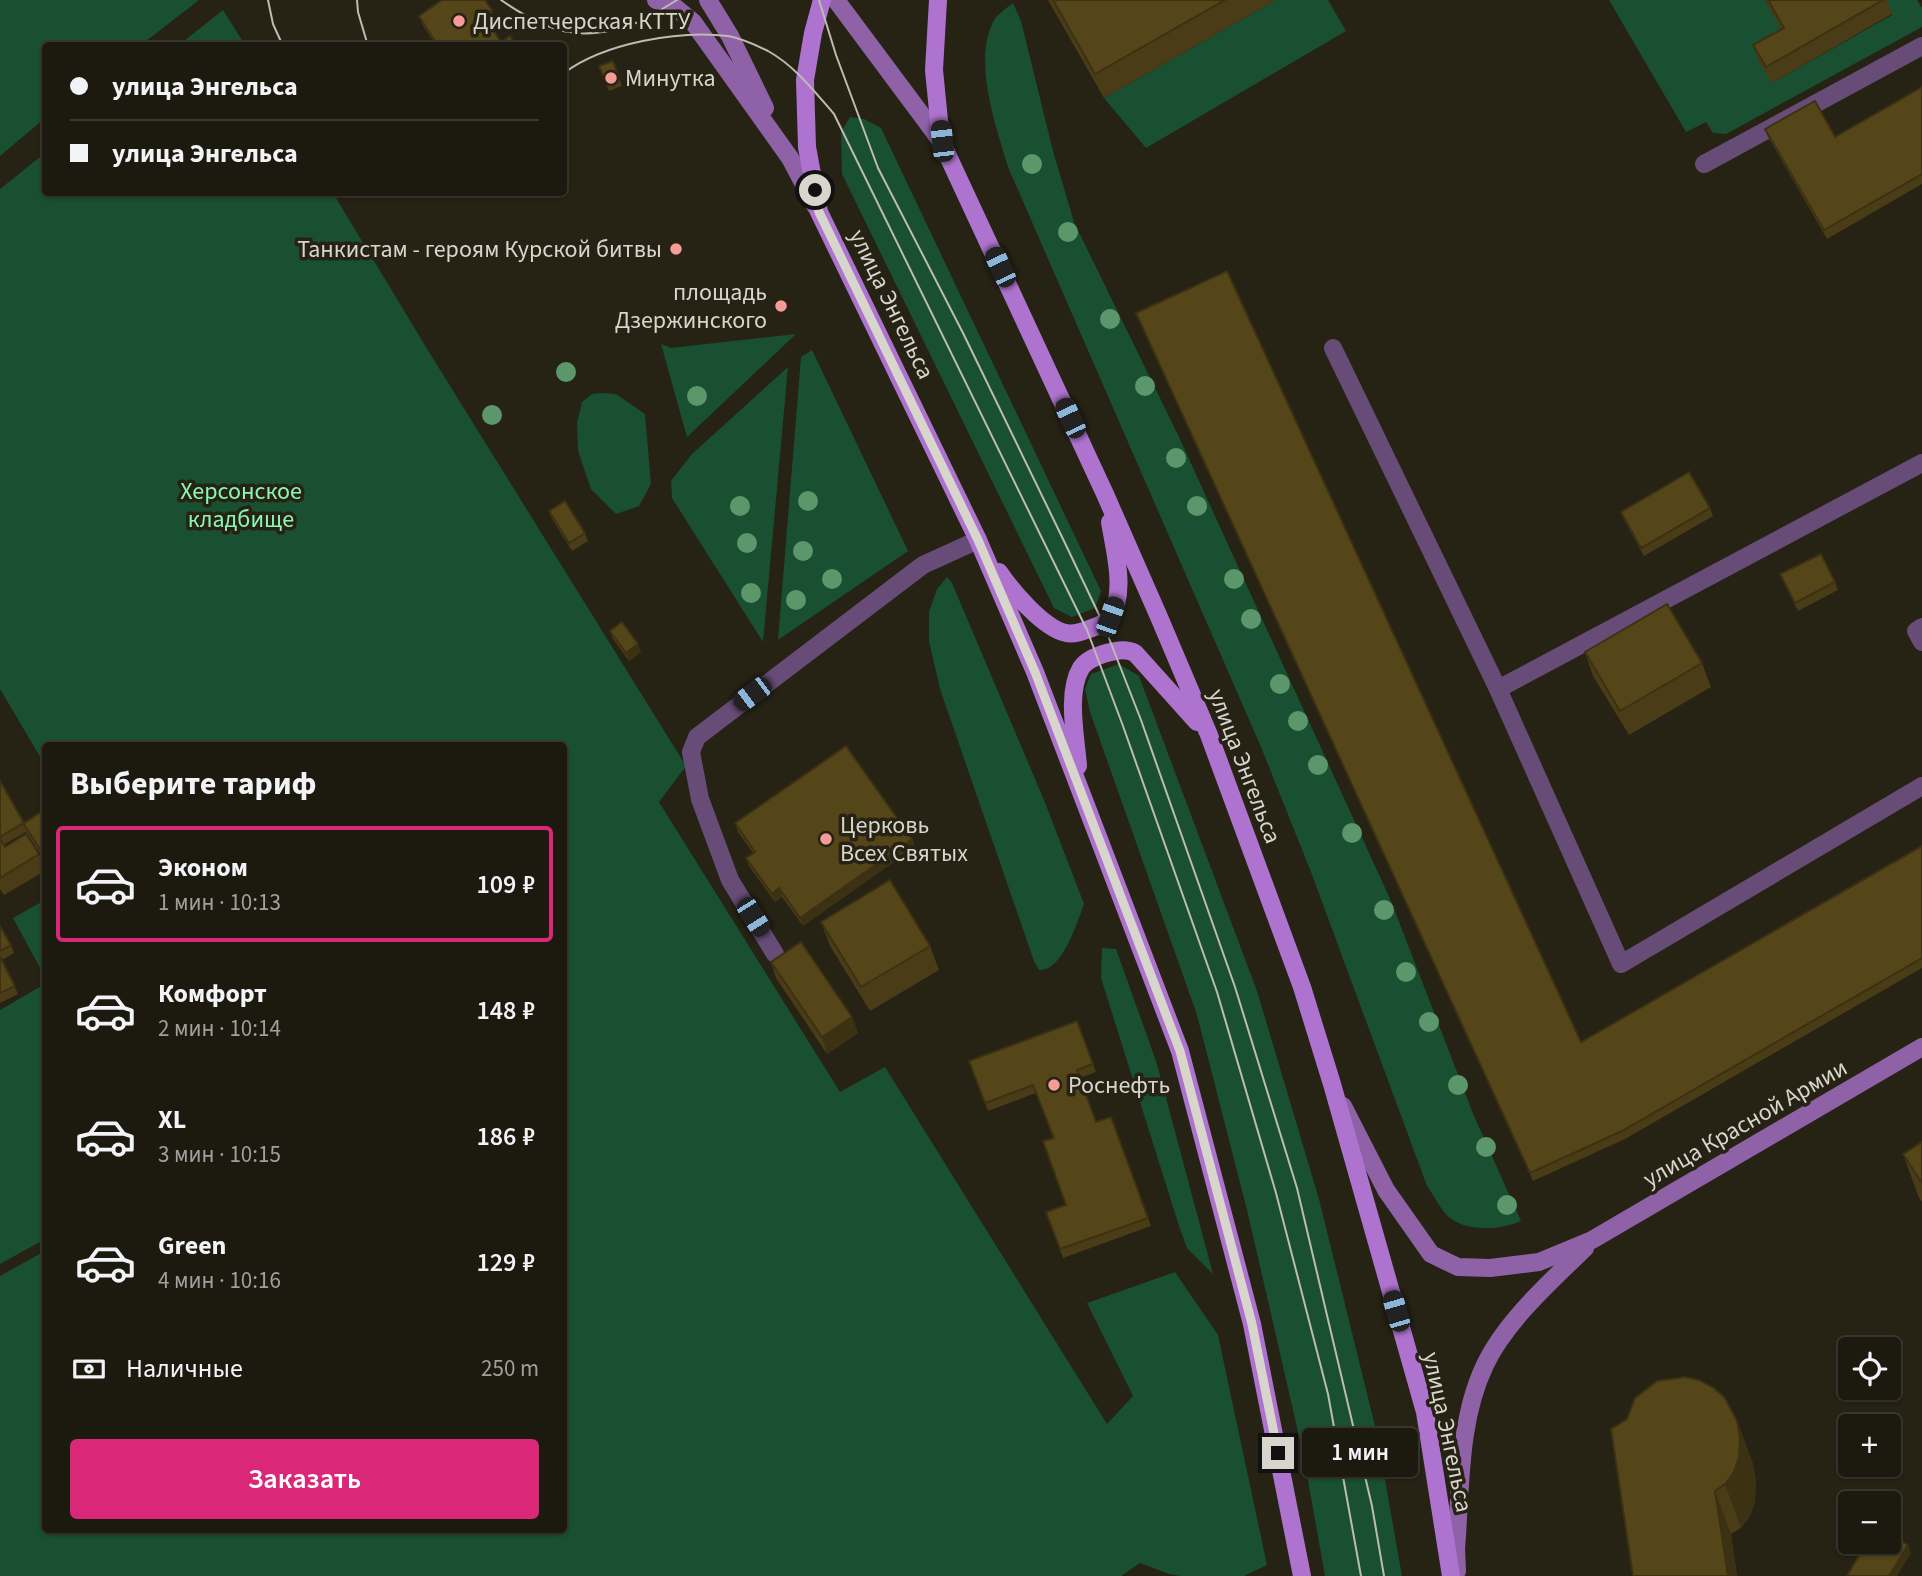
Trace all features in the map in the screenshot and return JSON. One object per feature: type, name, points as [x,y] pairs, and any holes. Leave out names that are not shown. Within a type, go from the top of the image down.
[{"type":"main road","points":[[656,0],[671,4],[693,22],[790,158]]},
{"type":"main road","points":[[708,0],[730,36],[819,212]]},
{"type":"main road","name":"улица Энгельса","points":[[822,0],[805,80],[807,147],[819,212],[978,540],[1035,672],[1180,1051],[1252,1324],[1302,1576]]},
{"type":"main road","points":[[836,0],[942,141]]},
{"type":"main road","name":"улица Энгельса","points":[[938,0],[934,71],[942,141],[1105,494],[1209,735],[1302,987],[1424,1412],[1451,1576]]},
{"type":"main road","points":[[978,540],[1002,576],[1038,616],[1065,633],[1080,633],[1103,623],[1110,617],[1115,603],[1119,577],[1105,494]]},
{"type":"main road","points":[[1080,788],[1073,705],[1081,667],[1090,659],[1112,651],[1129,650],[1135,653],[1209,735]]},
{"type":"main road","name":"улица Красной Армии","points":[[1592,1240],[1922,1047]]},
{"type":"main road","points":[[1332,1084],[1386,1190],[1432,1254],[1458,1267],[1490,1268],[1538,1262],[1592,1240]]},
{"type":"main road","points":[[1457,1576],[1456,1549],[1468,1413],[1485,1364],[1509,1328],[1592,1240]]},
{"type":"lane","points":[[1704,164],[1922,46]]},
{"type":"lane","points":[[1332,348],[1498,690],[1621,964],[1922,786]]},
{"type":"lane","points":[[1498,690],[1922,463]]},
{"type":"lane","points":[[775,954],[730,880],[700,799],[691,752],[697,737],[923,565],[978,540]]},
{"type":"lane","points":[[1922,627],[1916,631],[1922,642]]},
{"type":"green space","points":[[0,0],[199,0],[145,42],[42,42],[42,121],[0,156]]},
{"type":"green space","points":[[1276,0],[1328,0],[1346,31],[1146,148],[1104,98]]},
{"type":"green space","points":[[1609,0],[1765,0],[1790,44],[1772,83],[1892,15],[1884,0],[1917,0],[1922,8],[1922,27],[1726,134],[1713,133],[1706,122],[1686,132]]},
{"type":"green space","points":[[1013,3],[1021,21],[1053,151],[1074,222],[1178,435],[1391,901],[1474,1116],[1521,1221],[1485,1228],[1457,1223],[1444,1211],[1427,1186],[1311,872],[1261,747],[1008,167],[988,94],[985,56],[987,38],[993,22]]},
{"type":"green space","points":[[223,10],[243,42],[183,42]]},
{"type":"green space","points":[[850,117],[864,119],[881,128],[1101,591],[1095,608],[1072,617],[1054,608],[842,174],[841,132]]},
{"type":"green space","name":"Херсонское кладбище","points":[[42,155],[42,196],[335,196],[686,766],[659,802],[840,1092],[885,1067],[1107,1424],[1133,1396],[1087,1303],[1175,1272],[1218,1335],[1267,1565],[1244,1576],[1180,1576],[1140,1563],[1121,1576],[0,1576],[0,1276],[42,1253],[42,1533],[567,1533],[567,742],[42,742],[42,760],[0,689],[0,189]]},
{"type":"green space","points":[[796,334],[687,437],[661,344],[671,348]]},
{"type":"green space","points":[[812,350],[908,551],[778,640],[801,357]]},
{"type":"green space","points":[[788,367],[763,642],[672,498],[671,481],[692,454]]},
{"type":"green space","points":[[592,394],[616,394],[645,414],[651,484],[639,506],[616,514],[591,489],[578,451],[577,423],[582,402]]},
{"type":"green space","points":[[947,577],[952,583],[1044,800],[1084,904],[1068,945],[1047,969],[1039,970],[1034,961],[940,689],[929,641],[929,612],[937,589]]},
{"type":"green space","points":[[1119,664],[1139,676],[1257,991],[1319,1199],[1377,1434],[1402,1576],[1325,1576],[1304,1458],[1248,1214],[1197,1015],[1090,712],[1085,689],[1091,674]]},
{"type":"green space","points":[[42,902],[42,971],[13,918]]},
{"type":"green space","points":[[1102,948],[1116,949],[1157,1064],[1213,1274],[1187,1248],[1179,1226],[1101,978]]},
{"type":"green space","points":[[42,986],[42,1241],[0,1264],[0,1010]]},
{"type":"building","name":"Диспетчерская КТТУ","points":[[442,0],[485,0],[492,10],[484,16],[501,42],[435,42],[419,16]]},
{"type":"building","points":[[1053,0],[1225,0],[1095,74]]},
{"type":"building","points":[[1768,0],[1883,0],[1766,67],[1753,45],[1784,28]]},
{"type":"building","name":"Диспетчерская КТТУ","points":[[510,36],[514,42],[501,42]]},
{"type":"building","points":[[613,61],[619,78],[606,83],[599,66]]},
{"type":"building","points":[[1922,87],[1922,174],[1824,230],[1765,129],[1815,101],[1835,137]]},
{"type":"building","points":[[1227,271],[1581,1042],[1922,846],[1922,958],[1622,1131],[1530,1173],[1136,313]]},
{"type":"building","points":[[1689,472],[1710,508],[1641,548],[1621,512]]},
{"type":"building","points":[[565,501],[585,533],[569,543],[549,511]]},
{"type":"building","points":[[1821,554],[1835,582],[1795,603],[1780,574]]},
{"type":"building","points":[[1667,604],[1702,663],[1620,711],[1585,652]]},
{"type":"building","points":[[622,622],[638,644],[626,653],[610,631]]},
{"type":"building","name":"Церковь Всех Святых","points":[[846,746],[912,839],[800,918],[779,888],[772,894],[746,858],[755,852],[735,823]]},
{"type":"building","points":[[0,781],[24,823],[42,811],[42,852],[23,823],[0,837]]},
{"type":"building","points":[[26,834],[39,854],[0,878],[0,839],[5,847]]},
{"type":"building","points":[[890,880],[930,946],[861,987],[821,922]]},
{"type":"building","points":[[0,926],[11,945],[0,951]]},
{"type":"building","points":[[801,942],[852,1017],[822,1037],[771,962]]},
{"type":"building","points":[[0,957],[15,986],[0,993]]},
{"type":"building","points":[[1077,1021],[1093,1064],[1077,1070],[1096,1122],[1111,1117],[1148,1218],[1060,1249],[1046,1212],[1066,1205],[1043,1141],[1054,1138],[1033,1085],[985,1103],[969,1061]]},
{"type":"building","points":[[1922,1142],[1922,1183],[1903,1154]]},
{"type":"building","points":[[1685,1377],[1699,1380],[1714,1388],[1725,1398],[1737,1421],[1740,1437],[1739,1457],[1734,1472],[1725,1484],[1715,1491],[1728,1576],[1633,1576],[1611,1429],[1627,1419],[1635,1398],[1657,1381]]},
{"type":"building","points":[[1901,1541],[1908,1545],[1889,1576],[1847,1576],[1860,1554],[1901,1554]]},
{"type":"tram line","points":[[268,0],[273,24],[281,42]]},
{"type":"tram line","points":[[357,0],[367,42]]},
{"type":"tram line","points":[[501,0],[537,22],[571,32],[606,32],[646,19]]},
{"type":"tram line","points":[[638,24],[677,0]]},
{"type":"tram line","points":[[819,0],[836,55],[878,168],[963,333],[1063,539],[1103,623],[1141,720],[1235,987],[1297,1188],[1372,1506],[1384,1576]]},
{"type":"tram line","points":[[567,71],[600,54],[643,41],[687,35],[728,36],[778,57],[804,80],[834,114],[1087,630],[1123,726],[1217,992],[1276,1193],[1328,1394],[1361,1576]]},
{"type":"place","name":"Диспетчерская КТТУ","points":[[459,21]]},
{"type":"place","name":"Минутка","points":[[611,78]]},
{"type":"place","name":"Танкистам - героям Курской битвы","points":[[676,249]]},
{"type":"place","name":"площадь Дзержинского","points":[[781,306]]},
{"type":"place","name":"Церковь Всех Святых","points":[[826,839]]},
{"type":"place","name":"Роснефть","points":[[1054,1085]]},
{"type":"route","points":[[815,190],[819,212],[932,442],[1035,672],[1180,1051],[1252,1324],[1278,1453]]}]
